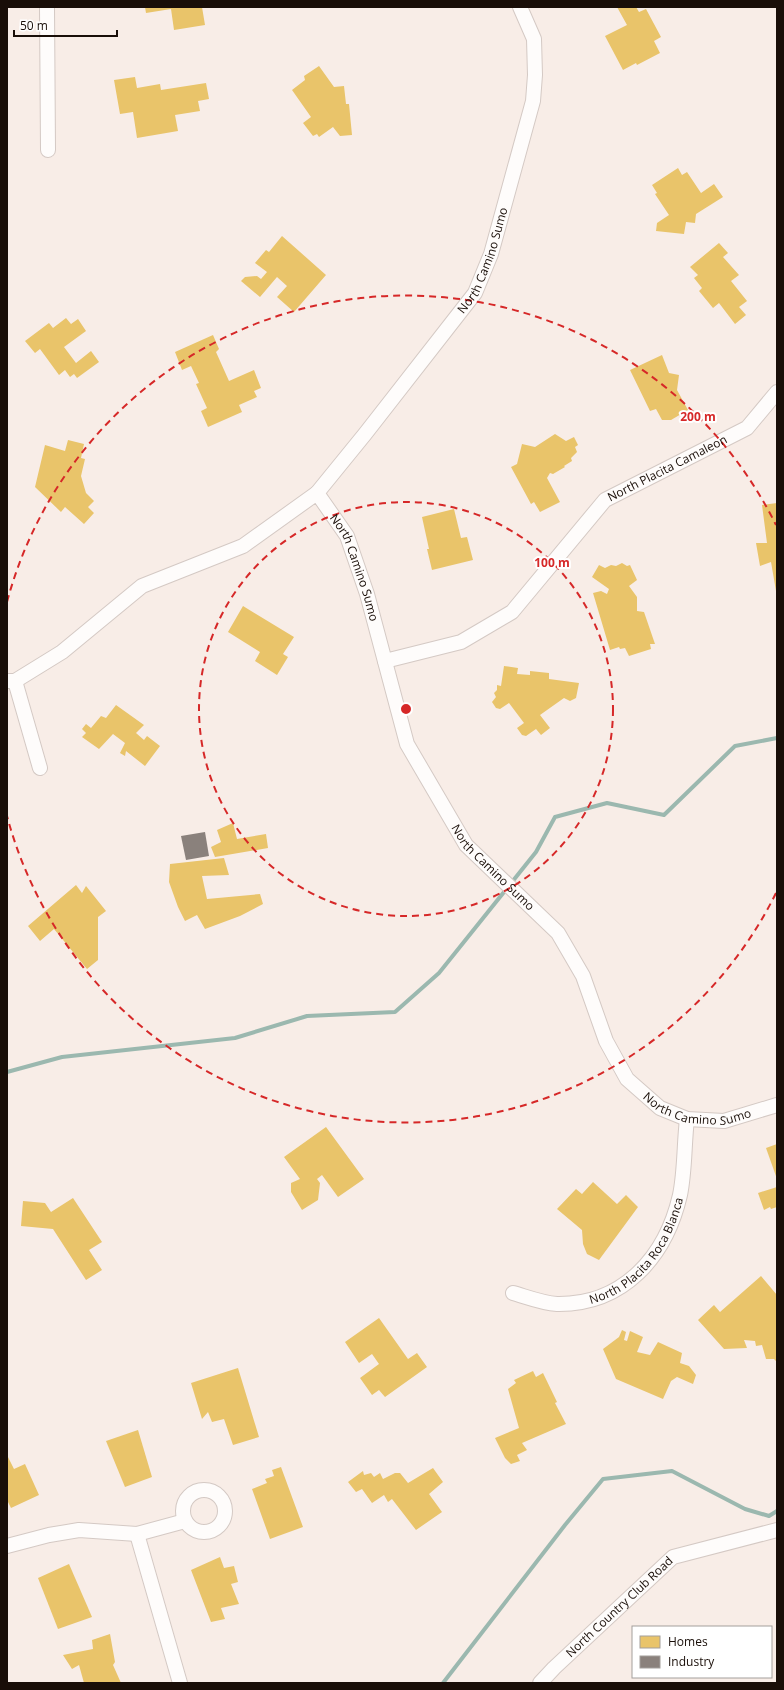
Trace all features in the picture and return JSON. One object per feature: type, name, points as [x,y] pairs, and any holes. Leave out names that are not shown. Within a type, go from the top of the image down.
[{"type":"street","points":[[47,7],[48,150]]},
{"type":"street","name":"North Camino Sumo","points":[[11,681],[62,652],[142,586],[243,546],[317,493],[475,293],[491,254],[533,101],[535,75],[534,39],[520,7]]},
{"type":"street","name":"North Placita Camaleon","points":[[385,661],[461,642],[512,612],[606,500],[747,428],[777,392]]},
{"type":"street","name":"North Camino Sumo","points":[[317,493],[347,536],[366,594],[407,744],[466,845],[558,933],[584,976],[606,1041],[627,1079],[660,1108],[687,1119],[724,1121],[777,1105]]},
{"type":"street","points":[[11,681],[40,768]]},
{"type":"street","name":"North Placita Roca Blanca","points":[[512,1293],[555,1304],[592,1300],[620,1288],[640,1272],[652,1258],[662,1242],[680,1194],[687,1119]]},
{"type":"street","points":[[7,1546],[49,1535],[79,1530],[137,1534],[185,1522]]},
{"type":"street","name":"North Country Club Road","points":[[540,1683],[554,1668],[673,1557],[777,1530]]},
{"type":"street","points":[[137,1534],[180,1683]]},
{"type":"building: Homes","points":[[145,7],[202,7],[205,25],[174,30],[171,9],[146,13]]},
{"type":"building: Homes","points":[[617,7],[636,7],[639,12],[646,9],[661,37],[654,41],[660,53],[637,65],[636,63],[623,70],[605,36],[627,25]]},
{"type":"building: Homes","points":[[319,66],[334,87],[344,86],[346,104],[349,104],[352,135],[340,136],[333,127],[319,137],[317,134],[313,136],[303,123],[311,117],[292,90],[305,80],[304,76]]},
{"type":"building: Homes","points":[[135,77],[137,88],[160,84],[161,90],[206,83],[209,99],[198,101],[200,111],[175,115],[178,131],[137,138],[133,112],[120,114],[114,80]]},
{"type":"building: Homes","points":[[678,168],[682,175],[687,172],[701,193],[714,184],[723,197],[696,214],[695,223],[686,222],[684,234],[656,231],[657,223],[669,215],[655,194],[657,193],[652,185]]},
{"type":"building: Homes","points":[[282,236],[326,275],[294,312],[277,297],[287,286],[277,277],[260,297],[241,281],[245,277],[257,276],[261,279],[267,272],[255,263],[266,250],[269,252]]},
{"type":"building: Homes","points":[[719,243],[728,253],[723,257],[739,275],[731,281],[747,301],[739,307],[746,315],[735,324],[719,303],[713,308],[699,291],[702,288],[694,278],[698,275],[690,267]]},
{"type":"building: Homes","points":[[66,318],[71,324],[78,319],[86,331],[64,347],[76,363],[91,351],[99,362],[77,378],[74,374],[70,377],[65,370],[59,375],[40,349],[35,353],[25,341],[49,323],[53,328]]},
{"type":"building: Homes","points":[[213,335],[219,349],[216,352],[229,381],[254,370],[261,388],[254,391],[257,397],[239,405],[242,412],[208,427],[201,411],[207,408],[196,384],[199,383],[191,366],[182,370],[175,352]]},
{"type":"building: Homes","points":[[662,355],[669,373],[679,375],[677,390],[688,410],[671,420],[662,420],[656,409],[650,411],[630,370]]},
{"type":"building: Homes","points":[[555,434],[566,441],[574,437],[578,445],[575,447],[577,452],[571,458],[572,461],[564,466],[565,467],[553,474],[550,473],[547,478],[560,502],[540,512],[534,502],[531,504],[511,467],[517,464],[522,444],[535,447]]},
{"type":"building: Homes","points":[[68,440],[84,444],[81,458],[85,459],[81,476],[86,493],[94,501],[88,507],[94,513],[84,524],[65,507],[61,512],[35,487],[45,445],[65,451]]},
{"type":"building: Homes","points":[[777,503],[776,591],[771,562],[760,566],[756,543],[767,543],[762,505]]},
{"type":"building: Homes","points":[[454,509],[461,538],[467,537],[473,560],[432,570],[422,517]]},
{"type":"building: Homes","points":[[622,563],[627,566],[630,565],[637,580],[629,586],[637,597],[637,611],[644,612],[655,644],[650,644],[651,649],[629,656],[625,648],[620,649],[619,647],[610,650],[593,593],[601,591],[607,594],[609,589],[592,577],[599,565],[605,568]]},
{"type":"building: Homes","points":[[243,606],[294,637],[283,654],[288,657],[277,675],[255,661],[260,652],[228,632]]},
{"type":"building: Homes","points":[[504,666],[518,668],[517,674],[530,675],[530,671],[549,673],[549,679],[579,683],[576,698],[570,701],[564,698],[540,715],[550,728],[541,735],[536,729],[526,736],[522,735],[517,728],[524,723],[509,703],[500,709],[496,708],[492,702],[496,697],[494,693],[497,690],[497,685],[501,686]]},
{"type":"building: Homes","points":[[116,705],[144,725],[136,733],[144,740],[147,736],[160,746],[145,766],[126,751],[125,756],[120,753],[125,743],[113,734],[99,749],[82,737],[86,733],[82,729],[86,724],[91,728],[101,716],[106,718]]},
{"type":"building: Homes","points":[[233,823],[237,839],[266,834],[268,848],[215,857],[211,847],[221,842],[217,830]]},
{"type":"building: Homes","points":[[224,858],[229,875],[202,876],[207,899],[260,894],[263,904],[240,916],[205,929],[197,915],[185,921],[169,882],[170,864]]},
{"type":"building: Homes","points":[[76,885],[82,893],[86,886],[106,911],[98,917],[98,960],[87,969],[54,929],[40,941],[28,926]]},
{"type":"building: Homes","points":[[326,1127],[364,1179],[338,1197],[322,1175],[317,1179],[320,1183],[318,1200],[302,1210],[291,1192],[291,1183],[300,1179],[284,1157]]},
{"type":"building: Homes","points":[[777,1144],[777,1179],[766,1148]]},
{"type":"building: Homes","points":[[593,1182],[617,1204],[626,1195],[638,1207],[599,1260],[587,1254],[583,1244],[582,1230],[557,1209],[576,1189],[582,1194]]},
{"type":"building: Homes","points":[[777,1187],[777,1207],[771,1209],[770,1207],[764,1210],[758,1193]]},
{"type":"building: Homes","points":[[73,1198],[102,1242],[89,1250],[102,1270],[86,1280],[53,1229],[21,1226],[23,1201],[45,1203],[51,1212]]},
{"type":"building: Homes","points":[[761,1276],[777,1295],[777,1362],[774,1359],[766,1359],[762,1345],[756,1346],[755,1341],[744,1340],[747,1348],[724,1349],[698,1320],[714,1305],[720,1312]]},
{"type":"building: Homes","points":[[379,1318],[408,1359],[417,1353],[427,1367],[385,1397],[379,1390],[372,1395],[360,1378],[379,1364],[372,1354],[359,1363],[345,1342]]},
{"type":"building: Homes","points":[[622,1330],[626,1332],[624,1340],[627,1341],[630,1331],[643,1337],[637,1352],[650,1355],[658,1342],[682,1353],[680,1363],[689,1366],[696,1375],[693,1384],[677,1377],[671,1381],[663,1399],[616,1379],[603,1349],[619,1337]]},
{"type":"building: Homes","points":[[238,1368],[259,1437],[233,1445],[224,1419],[212,1422],[208,1412],[202,1419],[191,1383]]},
{"type":"building: Homes","points":[[533,1371],[536,1377],[543,1373],[557,1402],[555,1403],[566,1424],[522,1443],[527,1450],[517,1455],[520,1461],[511,1464],[505,1458],[495,1438],[519,1428],[508,1389],[516,1383],[514,1380]]},
{"type":"building: Homes","points":[[138,1430],[152,1477],[125,1487],[106,1441]]},
{"type":"building: Homes","points":[[7,1455],[14,1469],[25,1464],[39,1495],[11,1508],[7,1500]]},
{"type":"building: Homes","points":[[281,1467],[303,1527],[270,1539],[252,1489],[267,1483],[265,1479],[274,1476],[272,1470]]},
{"type":"building: Homes","points":[[433,1468],[443,1482],[429,1494],[442,1512],[416,1530],[392,1499],[388,1502],[384,1495],[372,1503],[362,1489],[356,1492],[348,1482],[363,1471],[364,1475],[371,1473],[374,1477],[380,1473],[383,1479],[395,1473],[400,1473],[408,1483]]},
{"type":"building: Homes","points":[[220,1557],[224,1568],[234,1566],[238,1582],[231,1584],[239,1604],[221,1608],[225,1619],[211,1622],[191,1570]]},
{"type":"building: Homes","points":[[69,1564],[92,1617],[58,1629],[38,1578]]},
{"type":"building: Homes","points":[[110,1634],[115,1662],[113,1665],[121,1683],[84,1683],[79,1665],[72,1669],[63,1655],[93,1649],[92,1640]]},
{"type":"building: Industry","points":[[205,832],[209,856],[186,860],[181,836]]},
{"type":"waterway","points":[[7,1072],[62,1057],[235,1038],[307,1016],[395,1012],[439,973],[536,852],[555,817],[607,803],[664,815],[735,746],[777,738]]},
{"type":"waterway","points":[[443,1683],[565,1525],[603,1479],[672,1471],[745,1509],[769,1516],[777,1511]]}]
